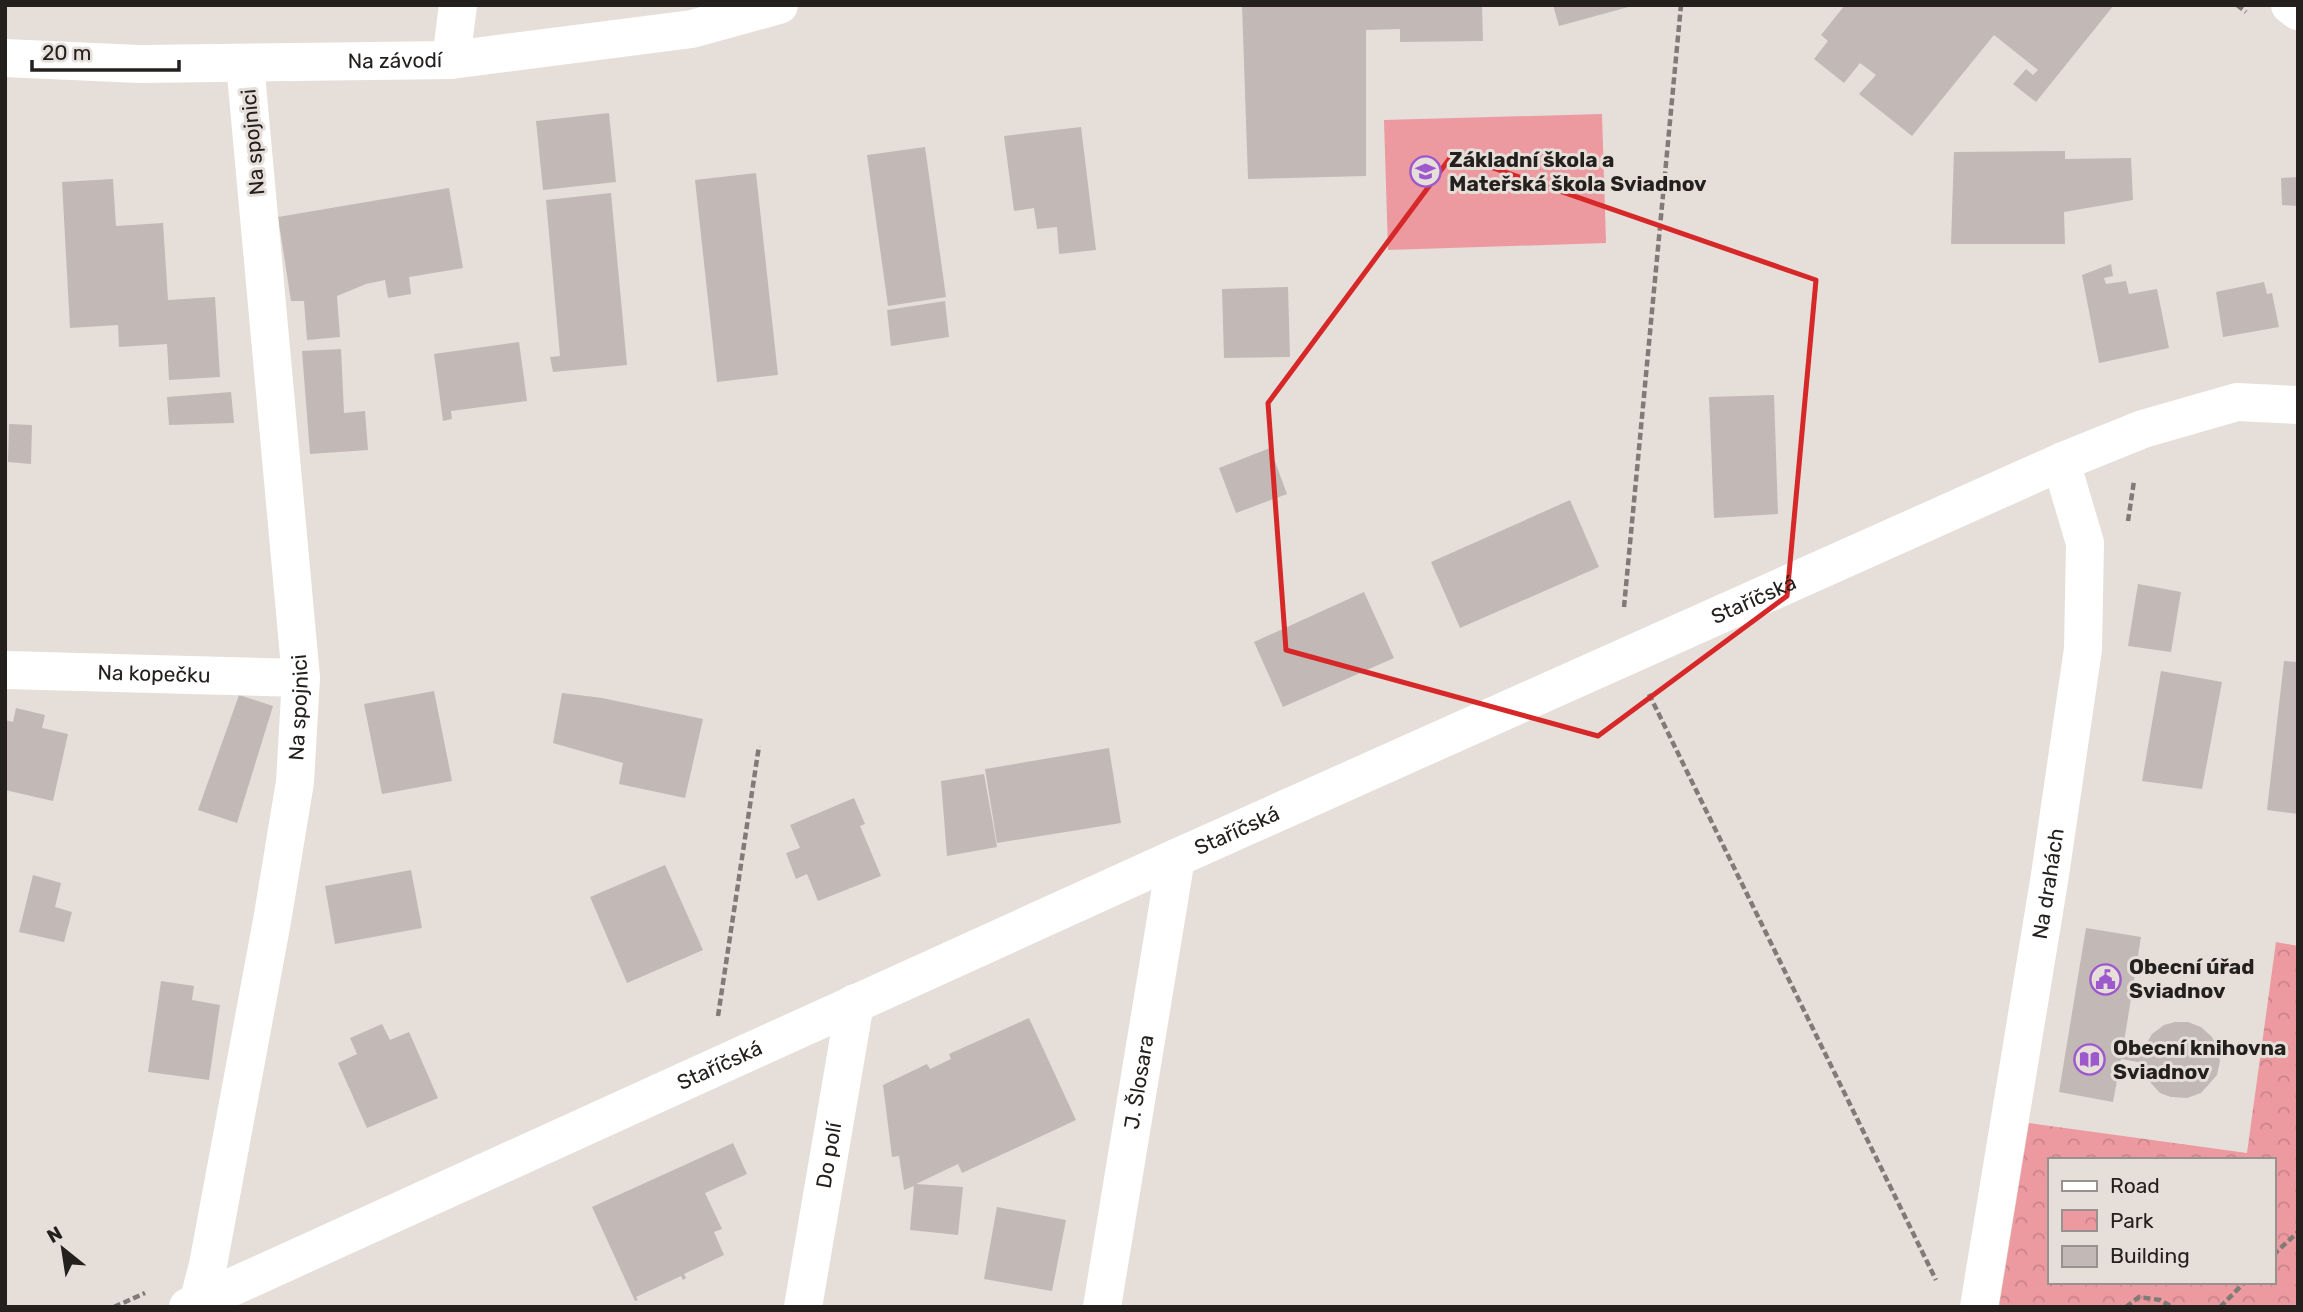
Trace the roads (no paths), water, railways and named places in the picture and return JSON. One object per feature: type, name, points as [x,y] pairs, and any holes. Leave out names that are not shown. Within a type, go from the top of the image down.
[{"type":"street","points":[[451,60],[458,5]]},
{"type":"street","name":"Na závodí","points":[[5,58],[139,64],[451,60],[692,29],[779,5]]},
{"type":"street","points":[[2290,5],[2298,11]]},
{"type":"street","name":"Na spojnici","points":[[194,1305],[208,1265],[280,871],[295,782],[301,678],[245,63]]},
{"type":"street","name":"Staříčská","points":[[194,1305],[1176,858],[2061,462],[2143,429],[2237,402],[2298,405]]},
{"type":"street","name":"Na drahách","points":[[1979,1307],[2050,875],[2083,649],[2085,543],[2061,462]]},
{"type":"street","name":"Na kopečku","points":[[5,670],[301,678]]},
{"type":"street","name":"J. Šlosara","points":[[1102,1307],[1176,858]]},
{"type":"street","name":"Do polí","points":[[803,1307],[855,1003]]},
{"type":"place","name":"Základní škola a Mateřská škola Sviadnov","points":[[1426,172]]},
{"type":"place","name":"Obecní úřad Sviadnov","points":[[2106,979]]},
{"type":"place","name":"Obecní knihovna Sviadnov","points":[[2090,1060]]}]
